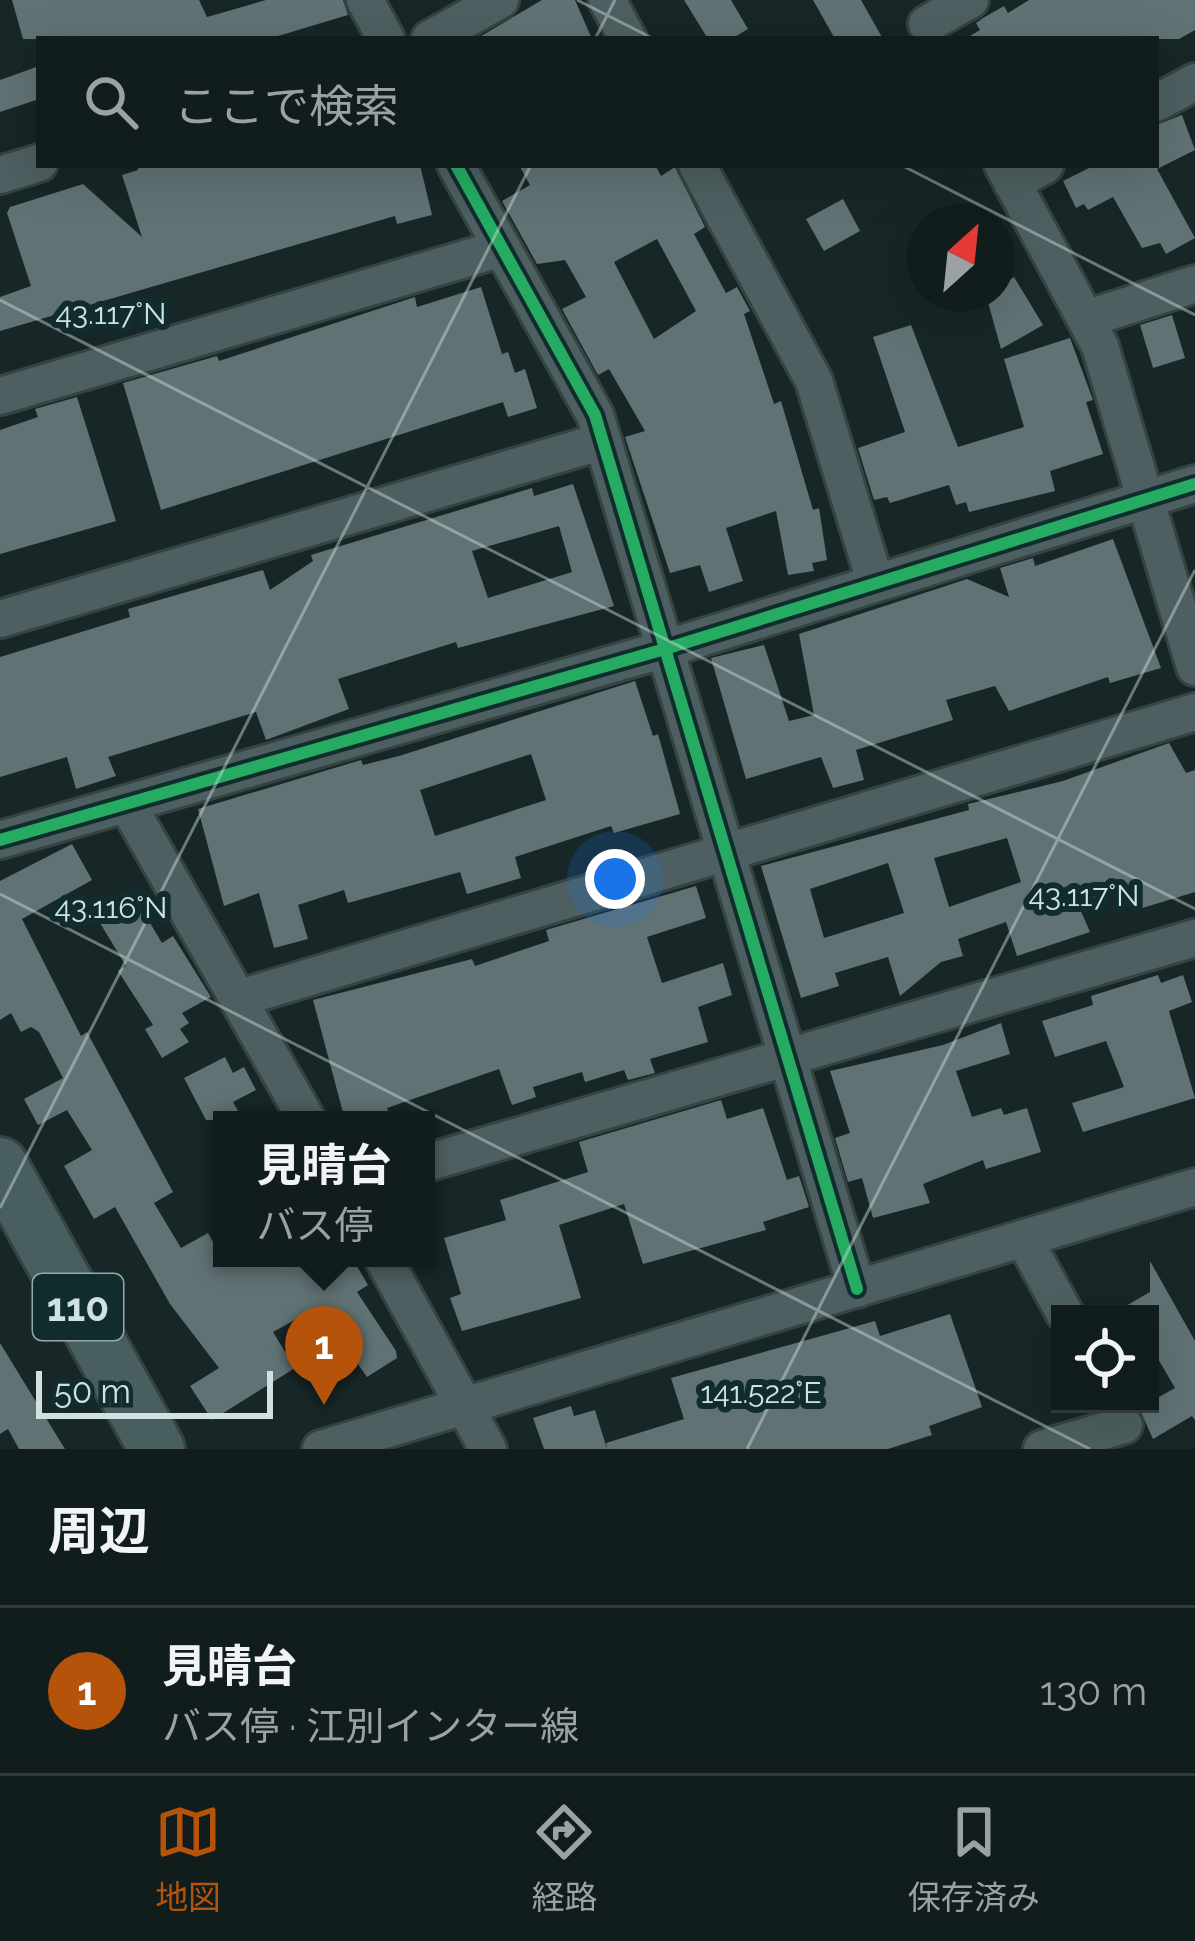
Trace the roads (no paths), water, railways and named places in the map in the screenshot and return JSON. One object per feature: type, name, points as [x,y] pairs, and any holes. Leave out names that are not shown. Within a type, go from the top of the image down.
[{"type":"main road","name":"110","points":[[0,1165],[157,1449]]},
{"type":"street","points":[[364,0],[384,36]]},
{"type":"street","points":[[435,36],[500,0]]},
{"type":"street","points":[[607,0],[626,36]]},
{"type":"street","points":[[926,21],[970,0]]},
{"type":"street","points":[[1159,101],[1195,82]]},
{"type":"street","points":[[0,175],[36,165]]},
{"type":"street","points":[[458,168],[595,415],[857,1289]]},
{"type":"street","points":[[699,168],[814,381],[874,581]]},
{"type":"street","points":[[1008,174],[1100,346],[1195,667]]},
{"type":"street","points":[[0,395],[502,248]]},
{"type":"street","points":[[1086,319],[1195,284]]},
{"type":"street","points":[[0,619],[603,441]]},
{"type":"street","points":[[0,840],[665,650],[1195,484]]},
{"type":"street","points":[[240,998],[1195,712]]},
{"type":"street","points":[[128,804],[302,1111]]},
{"type":"street","points":[[435,1160],[1195,938]]},
{"type":"street","points":[[321,1449],[1195,1187]]},
{"type":"street","points":[[1024,1239],[1059,1305]]},
{"type":"street","points":[[388,1267],[488,1449]]},
{"type":"street","points":[[1042,1449],[1125,1426]]},
{"type":"place","name":"見晴台","points":[[324,1405]]}]
